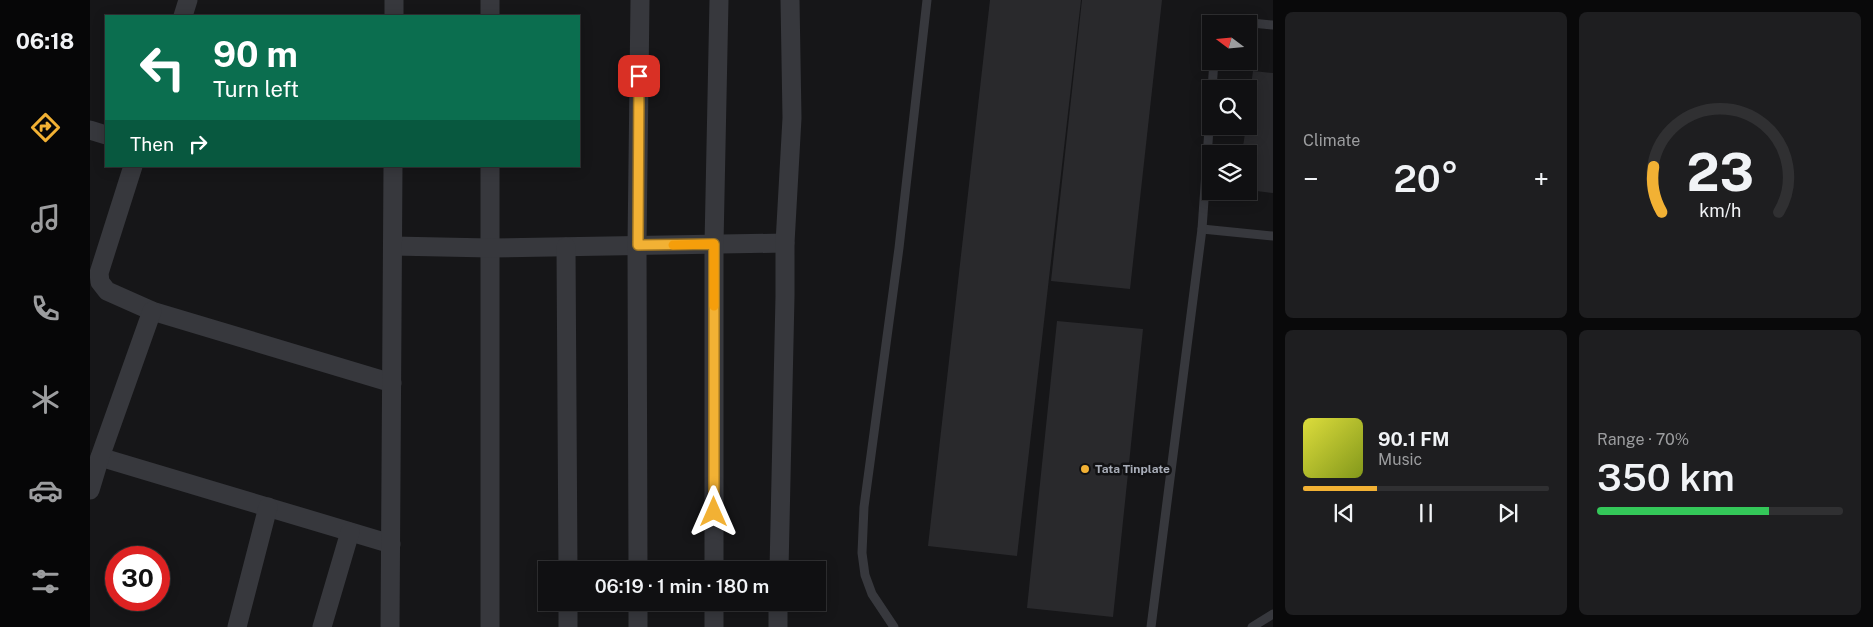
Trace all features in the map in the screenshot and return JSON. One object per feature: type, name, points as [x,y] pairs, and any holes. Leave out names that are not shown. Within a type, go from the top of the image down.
[{"type":"street","points":[[183,15],[188,0]]},
{"type":"street","points":[[394,0],[394,15]]},
{"type":"street","points":[[490,0],[490,15]]},
{"type":"street","points":[[638,561],[640,0]]},
{"type":"street","points":[[714,561],[714,244],[719,0]]},
{"type":"street","points":[[779,561],[785,243],[792,118],[790,0]]},
{"type":"street","points":[[90,130],[105,135]]},
{"type":"street","points":[[133,167],[95,283],[107,291],[152,311],[392,383]]},
{"type":"street","points":[[390,627],[393,167]]},
{"type":"street","points":[[490,167],[490,627]]},
{"type":"street","points":[[392,246],[490,248],[785,243]]},
{"type":"street","points":[[566,247],[568,561]]},
{"type":"street","points":[[90,490],[152,311]]},
{"type":"street","points":[[100,457],[391,544]]},
{"type":"street","points":[[237,627],[268,507]]},
{"type":"street","points":[[322,627],[350,532]]},
{"type":"street","points":[[568,611],[568,627]]},
{"type":"street","points":[[638,611],[638,627]]},
{"type":"street","points":[[714,611],[714,627]]},
{"type":"street","points":[[778,611],[778,627]]},
{"type":"lane","points":[[894,627],[872,594],[865,575],[862,553],[864,507],[899,248],[928,0]]},
{"type":"lane","points":[[1258,24],[1273,25]]},
{"type":"lane","points":[[1152,627],[1202,229],[1209,135]]},
{"type":"lane","points":[[1202,229],[1273,236]]},
{"type":"lane","points":[[1252,627],[1273,614]]},
{"type":"building","points":[[990,0],[1081,0],[1017,556],[928,546]]},
{"type":"building","points":[[1082,0],[1162,0],[1130,289],[1051,281]]},
{"type":"building","points":[[1253,71],[1273,73],[1273,193],[1257,191],[1257,145],[1243,145],[1245,135],[1257,135],[1257,80],[1252,80]]},
{"type":"building","name":"Tata Tinplate","points":[[1057,321],[1143,329],[1113,617],[1027,608]]},
{"type":"slow traffic","points":[[673,245],[714,244],[714,306]]},
{"type":"place","name":"Tata Tinplate","points":[[1085,469]]},
{"type":"route","points":[[639,76],[638,245],[714,244],[714,512]]}]
